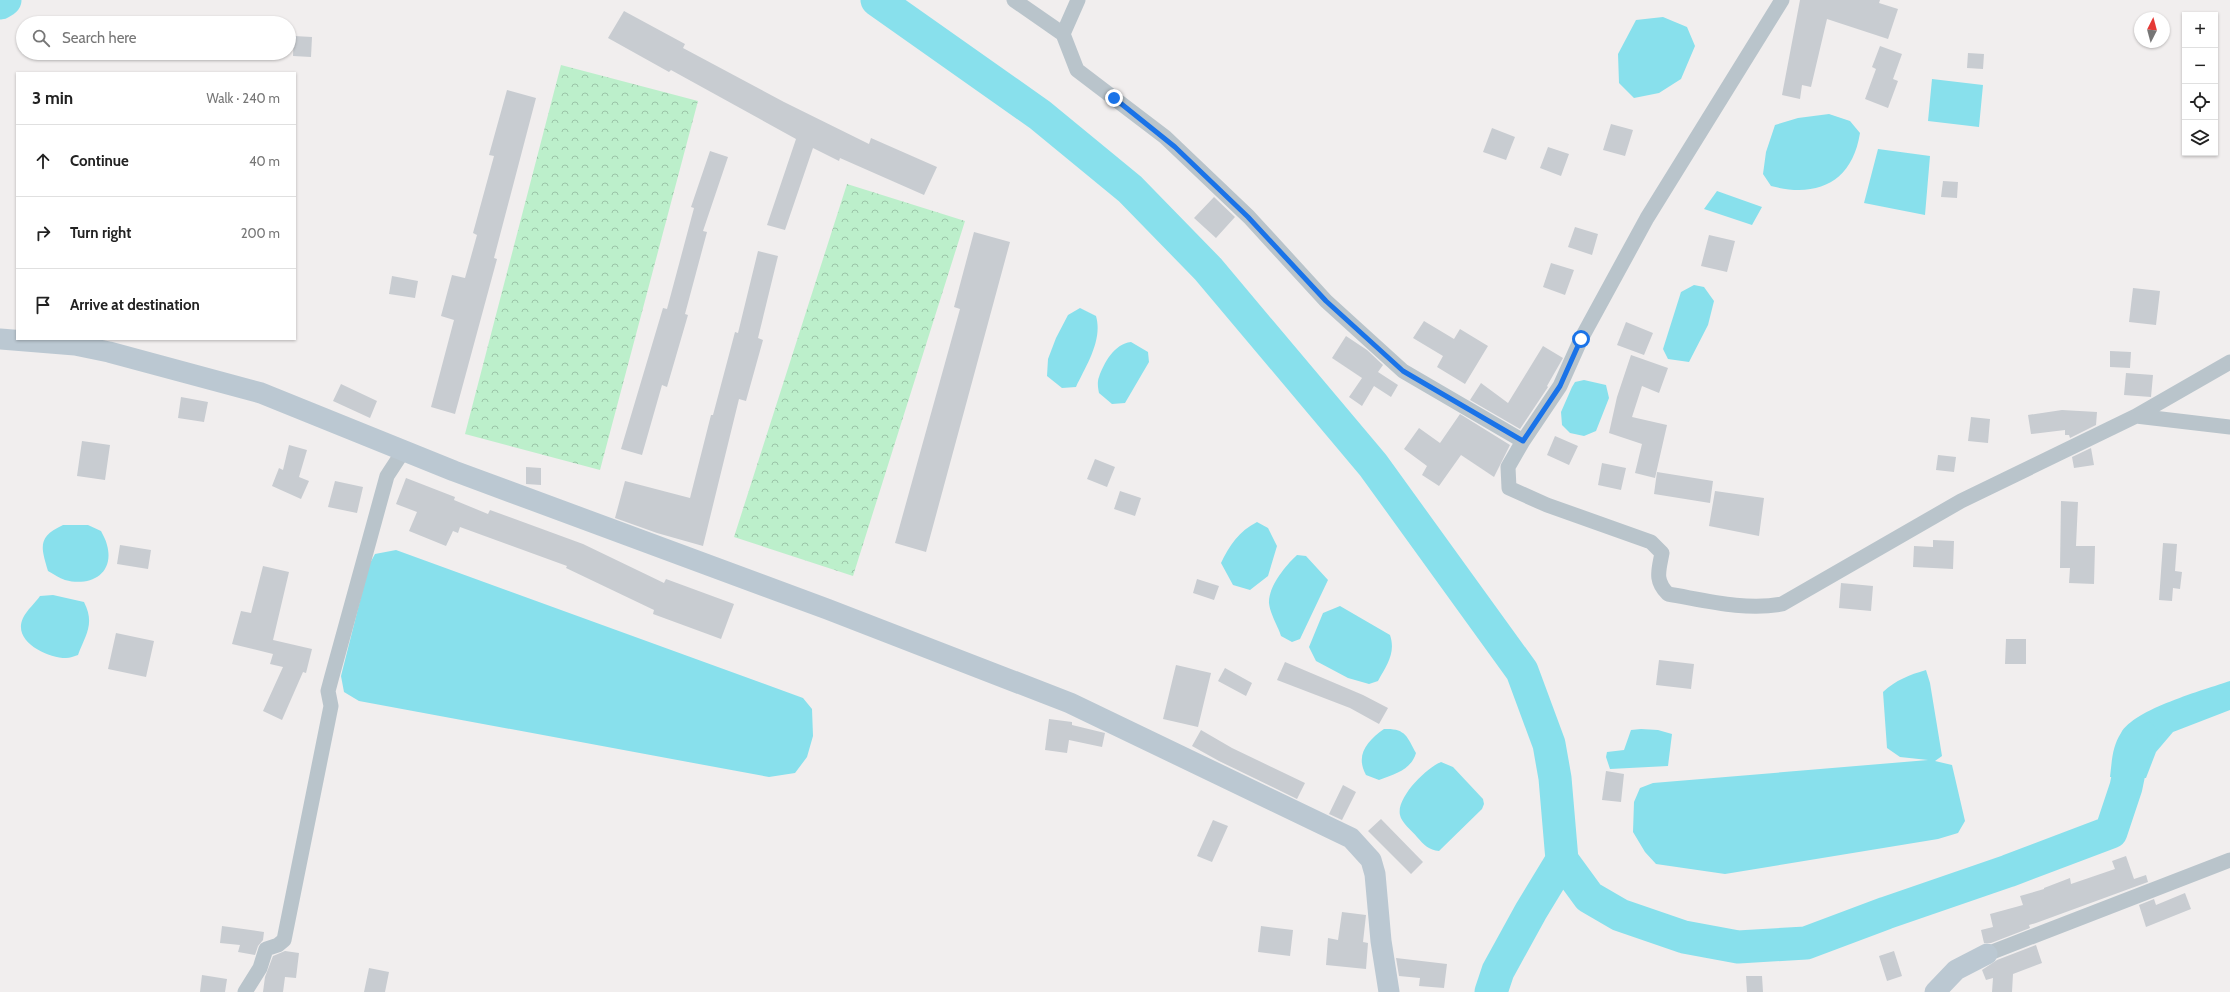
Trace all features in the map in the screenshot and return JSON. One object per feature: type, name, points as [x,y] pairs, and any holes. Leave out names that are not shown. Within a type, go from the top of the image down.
[{"type":"street","points":[[1014,0],[1063,34],[1077,70],[1165,137],[1248,217],[1326,301],[1403,371],[1523,441]]},
{"type":"street","points":[[1063,34],[1078,0]]},
{"type":"street","points":[[1782,0],[1647,218],[1629,254],[1581,339],[1560,386],[1523,441],[1508,467],[1509,488],[1547,505],[1651,542],[1662,553],[1658,577],[1660,586],[1668,594],[1743,606],[1768,607],[1782,604],[1961,501],[2136,416],[2230,362]]},
{"type":"street","points":[[0,339],[75,345],[109,352],[262,393],[404,450],[1070,703],[1351,838],[1371,860],[1375,874],[1381,941],[1389,992]]},
{"type":"street","points":[[2136,416],[2230,427]]},
{"type":"street","points":[[246,992],[260,968],[266,949],[278,945],[284,940],[331,706],[328,691],[387,476],[404,450]]},
{"type":"street","points":[[1935,992],[1956,970],[1987,954],[2230,860]]},
{"type":"green space","points":[[561,65],[698,101],[600,470],[465,434]]},
{"type":"green space","points":[[847,184],[965,221],[853,576],[734,537]]},
{"type":"water","points":[[1663,17],[1687,27],[1695,46],[1681,79],[1659,93],[1634,98],[1619,83],[1618,54],[1636,20]]},
{"type":"water","points":[[1932,79],[1983,85],[1979,127],[1928,121]]},
{"type":"water","points":[[1829,114],[1850,121],[1860,133],[1856,150],[1849,164],[1840,175],[1830,183],[1817,188],[1803,190],[1771,186],[1763,174],[1766,152],[1775,125],[1798,118]]},
{"type":"water","points":[[1878,149],[1930,156],[1925,215],[1864,203]]},
{"type":"water","points":[[1717,191],[1762,207],[1752,225],[1704,209]]},
{"type":"water","points":[[1694,285],[1704,287],[1714,301],[1708,325],[1689,362],[1668,359],[1663,349],[1681,292]]},
{"type":"water","points":[[1080,308],[1096,316],[1098,325],[1095,343],[1089,362],[1076,387],[1062,388],[1047,376],[1048,359],[1056,338],[1068,315]]},
{"type":"water","points":[[1131,342],[1148,352],[1149,362],[1125,403],[1112,404],[1099,393],[1098,379],[1110,355],[1120,346]]},
{"type":"water","points":[[1584,380],[1606,385],[1609,398],[1596,431],[1584,436],[1570,433],[1562,425],[1561,412],[1575,382]]},
{"type":"water","points":[[1257,522],[1268,528],[1277,546],[1268,576],[1250,590],[1233,585],[1221,563],[1227,551],[1240,534]]},
{"type":"water","points":[[63,525],[88,525],[101,531],[107,543],[109,555],[104,571],[98,576],[83,582],[74,582],[65,580],[48,571],[43,544],[45,538],[49,534]]},
{"type":"water","points":[[396,550],[803,698],[812,709],[813,736],[807,757],[795,773],[769,777],[359,701],[344,692],[341,676],[369,565],[375,554]]},
{"type":"water","points":[[1297,555],[1306,556],[1328,580],[1300,639],[1292,642],[1281,636],[1271,611],[1269,597],[1278,577]]},
{"type":"water","points":[[53,595],[84,602],[89,617],[89,623],[78,655],[66,658],[50,655],[33,647],[22,634],[21,626],[23,618],[29,609],[40,596]]},
{"type":"water","points":[[1340,606],[1390,635],[1392,648],[1390,659],[1378,681],[1369,684],[1348,678],[1316,661],[1309,647],[1323,613]]},
{"type":"water","points":[[1926,670],[1930,683],[1942,756],[1935,761],[1952,765],[1965,821],[1958,833],[1938,839],[1725,874],[1656,864],[1645,852],[1633,832],[1634,802],[1640,788],[1653,783],[1928,760],[1900,757],[1887,748],[1883,692],[1903,678]]},
{"type":"water","points":[[2230,681],[2230,710],[2173,732],[2156,752],[2146,778],[2110,777],[2113,754],[2118,738],[2128,724],[2154,708]]},
{"type":"water","points":[[1384,729],[1397,730],[1404,734],[1416,753],[1414,759],[1402,771],[1379,780],[1366,775],[1363,768],[1362,755],[1364,749],[1372,738]]},
{"type":"water","points":[[1631,730],[1658,730],[1672,734],[1668,766],[1610,769],[1606,757],[1607,752],[1624,750]]},
{"type":"water","points":[[1441,762],[1453,767],[1483,799],[1484,804],[1482,809],[1439,851],[1432,850],[1427,847],[1402,821],[1400,808],[1407,792],[1413,784],[1428,770]]},
{"type":"building","points":[[1800,0],[1880,0],[1879,3],[1898,9],[1888,39],[1827,19],[1811,87],[1802,85],[1800,99],[1782,95]]},
{"type":"building","points":[[624,11],[685,44],[683,48],[784,102],[869,144],[871,138],[937,167],[924,195],[840,158],[839,161],[813,148],[785,230],[767,225],[796,139],[671,70],[669,72],[608,38]]},
{"type":"building","points":[[296,36],[312,37],[311,57],[296,56]]},
{"type":"building","points":[[1880,46],[1902,54],[1893,79],[1898,81],[1888,108],[1865,99],[1876,69],[1872,67]]},
{"type":"building","points":[[1968,53],[1984,54],[1983,69],[1967,68]]},
{"type":"building","points":[[507,90],[536,98],[494,258],[497,259],[455,414],[431,407],[454,320],[441,316],[452,275],[465,278],[477,235],[473,233],[494,156],[489,155]]},
{"type":"building","points":[[1611,124],[1633,130],[1625,156],[1603,150]]},
{"type":"building","points":[[1492,128],[1515,137],[1506,160],[1483,152]]},
{"type":"building","points":[[1548,147],[1569,154],[1561,176],[1540,168]]},
{"type":"building","points":[[710,151],[728,157],[703,231],[707,232],[685,314],[688,315],[667,387],[662,385],[642,455],[621,449],[663,308],[667,309],[694,208],[691,207]]},
{"type":"building","points":[[1943,181],[1958,182],[1957,198],[1941,197]]},
{"type":"building","points":[[1214,197],[1235,217],[1216,238],[1194,218]]},
{"type":"building","points":[[1575,227],[1598,234],[1592,255],[1568,247]]},
{"type":"building","points":[[974,232],[1010,242],[926,552],[895,543],[960,309],[954,307]]},
{"type":"building","points":[[1709,235],[1735,241],[1727,272],[1701,266]]},
{"type":"building","points":[[758,251],[778,256],[758,338],[763,340],[746,401],[739,399],[703,546],[657,533],[615,518],[625,481],[690,498],[711,415],[713,415],[735,332],[738,333]]},
{"type":"building","points":[[1551,263],[1574,270],[1565,295],[1543,287]]},
{"type":"building","points":[[392,276],[418,281],[415,298],[389,294]]},
{"type":"building","points":[[2133,288],[2160,291],[2156,325],[2129,322]]},
{"type":"building","points":[[1424,321],[1454,339],[1460,329],[1488,346],[1465,384],[1437,367],[1443,356],[1413,338]]},
{"type":"building","points":[[1626,322],[1653,333],[1644,355],[1617,345]]},
{"type":"building","points":[[1346,336],[1367,350],[1383,365],[1378,372],[1398,385],[1391,397],[1374,386],[1362,406],[1349,397],[1362,378],[1332,358]]},
{"type":"building","points":[[1543,346],[1563,358],[1547,386],[1548,387],[1520,429],[1470,400],[1481,383],[1508,403]]},
{"type":"building","points":[[2110,351],[2131,352],[2130,368],[2110,367]]},
{"type":"building","points":[[1631,355],[1668,368],[1659,393],[1642,386],[1632,417],[1667,425],[1655,478],[1635,473],[1642,444],[1609,433],[1617,397]]},
{"type":"building","points":[[2126,373],[2153,375],[2151,397],[2124,395]]},
{"type":"building","points":[[341,384],[377,401],[370,418],[333,401]]},
{"type":"building","points":[[181,397],[208,402],[204,422],[178,418]]},
{"type":"building","points":[[2062,410],[2097,412],[2096,425],[2070,438],[2069,435],[2065,435],[2065,430],[2031,434],[2028,415]]},
{"type":"building","points":[[1460,414],[1510,445],[1494,477],[1461,455],[1439,486],[1422,475],[1427,466],[1404,449],[1419,428],[1440,443]]},
{"type":"building","points":[[1971,417],[1990,419],[1988,443],[1968,441]]},
{"type":"building","points":[[1555,436],[1578,446],[1569,465],[1547,455]]},
{"type":"building","points":[[82,441],[110,445],[105,480],[77,476]]},
{"type":"building","points":[[289,445],[307,450],[299,477],[309,481],[301,499],[272,486],[279,468],[283,470]]},
{"type":"building","points":[[2091,448],[2094,465],[2074,468],[2072,457]]},
{"type":"building","points":[[1938,455],[1956,457],[1954,472],[1936,470]]},
{"type":"building","points":[[1095,459],[1115,467],[1107,487],[1087,479]]},
{"type":"building","points":[[1602,463],[1626,468],[1621,490],[1598,485]]},
{"type":"building","points":[[526,467],[541,468],[541,485],[526,484]]},
{"type":"building","points":[[1657,472],[1713,481],[1710,503],[1654,494]]},
{"type":"building","points":[[406,478],[455,497],[454,500],[488,514],[490,510],[583,544],[664,583],[666,579],[734,604],[721,639],[653,614],[654,610],[566,568],[567,566],[460,527],[458,533],[453,531],[446,546],[409,531],[417,512],[396,504]]},
{"type":"building","points":[[335,481],[363,487],[357,513],[328,507]]},
{"type":"building","points":[[1120,491],[1141,498],[1135,516],[1114,509]]},
{"type":"building","points":[[1715,491],[1764,498],[1759,536],[1709,526]]},
{"type":"building","points":[[2061,501],[2078,502],[2076,546],[2095,546],[2094,584],[2069,583],[2070,568],[2060,568]]},
{"type":"building","points":[[1933,540],[1954,541],[1953,569],[1913,567],[1914,546],[1933,547]]},
{"type":"building","points":[[2163,543],[2177,544],[2175,571],[2182,572],[2180,589],[2173,588],[2172,601],[2159,600]]},
{"type":"building","points":[[120,545],[151,550],[148,569],[117,564]]},
{"type":"building","points":[[263,566],[289,572],[273,640],[312,649],[306,673],[303,672],[282,720],[263,711],[283,667],[270,664],[273,654],[232,644],[241,611],[251,613]]},
{"type":"building","points":[[1197,579],[1219,586],[1214,600],[1193,593]]},
{"type":"building","points":[[1841,583],[1873,586],[1871,611],[1839,608]]},
{"type":"building","points":[[116,633],[154,641],[146,677],[108,669]]},
{"type":"building","points":[[2006,639],[2026,639],[2026,664],[2005,664]]},
{"type":"building","points":[[1659,660],[1694,664],[1691,689],[1656,685]]},
{"type":"building","points":[[1285,662],[1363,695],[1388,708],[1379,724],[1350,708],[1277,680]]},
{"type":"building","points":[[1176,665],[1211,673],[1198,727],[1163,719]]},
{"type":"building","points":[[1225,668],[1252,683],[1246,696],[1218,681]]},
{"type":"building","points":[[1049,719],[1072,722],[1072,725],[1105,733],[1102,747],[1069,740],[1067,753],[1045,750]]},
{"type":"building","points":[[1201,730],[1232,748],[1305,783],[1297,799],[1219,761],[1192,746]]},
{"type":"building","points":[[1606,771],[1624,774],[1621,802],[1602,800]]},
{"type":"building","points":[[1343,785],[1356,792],[1342,820],[1329,814]]},
{"type":"building","points":[[1381,819],[1423,862],[1411,874],[1368,831]]},
{"type":"building","points":[[1213,820],[1228,826],[1212,862],[1197,856]]},
{"type":"building","points":[[2126,856],[2134,879],[2146,875],[2148,882],[2029,925],[2030,928],[1991,943],[1984,943],[1981,930],[1993,927],[1990,914],[2023,905],[2020,896],[2044,889],[2070,878],[2071,884],[2115,869],[2112,861]]},
{"type":"building","points":[[2185,893],[2191,909],[2146,927],[2139,905],[2154,899],[2156,905]]},
{"type":"building","points":[[1342,912],[1366,915],[1363,942],[1368,943],[1366,969],[1326,965],[1328,938],[1338,940]]},
{"type":"building","points":[[222,926],[264,932],[263,940],[258,946],[255,955],[238,952],[240,945],[220,943]]},
{"type":"building","points":[[1261,926],[1293,930],[1290,956],[1258,952]]},
{"type":"building","points":[[2036,945],[2042,963],[2013,974],[2012,992],[1992,992],[1993,978],[1986,980],[1982,970],[1997,960]]},
{"type":"building","points":[[285,951],[299,953],[296,978],[285,977],[283,992],[263,992],[265,977],[273,956]]},
{"type":"building","points":[[1894,951],[1902,976],[1887,981],[1879,956]]},
{"type":"building","points":[[1396,958],[1447,964],[1444,988],[1419,986],[1420,978],[1399,976]]},
{"type":"building","points":[[369,968],[389,972],[385,992],[364,992]]},
{"type":"building","points":[[202,975],[227,979],[225,992],[200,992]]},
{"type":"building","points":[[1746,976],[1762,976],[1763,992],[1747,992]]},
{"type":"waterway","points":[[0,3],[5,0]]},
{"type":"waterway","points":[[877,0],[1040,115],[1130,189],[1208,269],[1373,465],[1522,671],[1549,744],[1555,778],[1562,860],[1531,911],[1498,971],[1491,992]]},
{"type":"waterway","points":[[1562,860],[1589,897],[1620,915],[1684,937],[1738,947],[1806,943],[1886,913],[2008,871],[2111,832],[2126,787],[2133,753],[2141,736]]},
{"type":"route","points":[[1114,98],[1165,137],[1248,217],[1326,301],[1403,371],[1523,441],[1560,386],[1581,339]]}]
